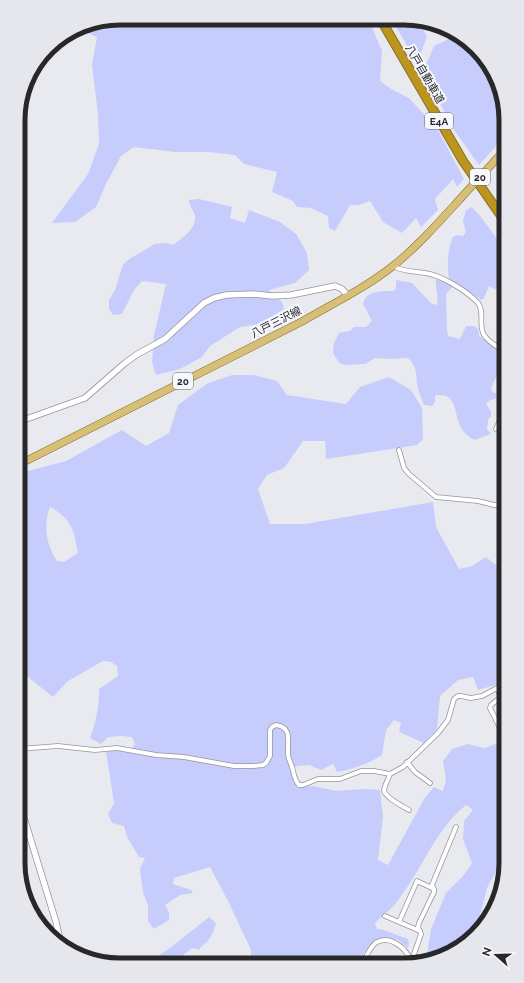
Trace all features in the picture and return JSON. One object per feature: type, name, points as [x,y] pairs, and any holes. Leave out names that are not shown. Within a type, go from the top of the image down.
[{"type":"highway","name":"八戸自動車道","points":[[384,25],[463,161],[499,212]]},
{"type":"main road","name":"八戸三沢線","points":[[25,461],[304,321],[348,296],[392,266],[413,248],[499,155]]},
{"type":"street","points":[[392,266],[408,271],[426,273],[440,277],[460,289],[480,306],[482,330],[484,335],[489,341],[499,347]]},
{"type":"street","points":[[25,420],[86,398],[125,363],[136,355],[165,339],[204,303],[214,298],[226,295],[291,295],[335,286],[342,288],[348,296]]},
{"type":"street","points":[[496,429],[499,420]]},
{"type":"street","points":[[399,450],[404,468],[436,497],[478,501],[499,505]]},
{"type":"street","points":[[409,810],[385,794],[384,790],[390,774],[403,766],[426,746],[448,720],[454,700],[458,696],[471,698],[482,696],[497,688],[499,692]]},
{"type":"street","points":[[499,699],[491,705],[490,708],[499,726]]},
{"type":"street","points":[[25,748],[58,746],[95,750],[117,748],[156,755],[184,757],[234,766],[253,766],[263,765],[270,756],[270,730],[276,725],[284,728],[289,738],[288,754],[298,785],[303,785],[318,779],[340,779],[361,771],[374,771],[390,774]]},
{"type":"street","points":[[408,762],[415,772],[430,783]]},
{"type":"street","points":[[25,824],[59,936]]},
{"type":"street","points":[[413,957],[421,934],[419,923],[434,892],[432,885],[456,827]]},
{"type":"street","points":[[399,922],[417,881],[434,889]]},
{"type":"street","points":[[385,916],[420,931]]},
{"type":"street","points":[[365,958],[376,942],[386,940],[395,942],[401,946],[410,958]]},
{"type":"shaded area","points":[[120,25],[371,25],[382,51],[380,81],[391,89],[409,98],[438,130],[464,179],[457,187],[453,179],[435,199],[438,210],[421,227],[416,218],[402,233],[383,222],[370,201],[359,205],[350,205],[335,231],[329,228],[328,216],[311,208],[297,207],[293,201],[272,192],[277,172],[244,164],[235,155],[208,152],[175,152],[134,147],[121,156],[96,207],[75,222],[52,223],[88,174],[99,144],[98,114],[92,65],[97,37],[85,31],[95,28]]},
{"type":"shaded area","points":[[395,25],[422,27],[427,37],[421,53],[412,54]]},
{"type":"shaded area","points":[[451,38],[467,49],[483,67],[494,89],[497,101],[499,143],[479,165],[454,130],[431,86],[426,65],[434,46]]},
{"type":"shaded area","points":[[199,199],[232,207],[230,218],[245,223],[249,210],[280,222],[296,234],[307,253],[309,270],[295,283],[269,290],[282,302],[284,309],[259,324],[240,327],[210,346],[202,357],[180,369],[156,375],[152,362],[154,335],[166,284],[142,281],[134,290],[122,314],[113,315],[109,309],[109,300],[115,290],[123,264],[155,244],[166,243],[173,245],[188,233],[194,225],[195,220],[195,215],[189,200]]},
{"type":"shaded area","points":[[472,207],[499,240],[499,290],[489,286],[484,298],[481,300],[449,279],[448,274],[448,258],[453,237],[457,235],[463,236],[466,232],[463,221],[466,210]]},
{"type":"shaded area","points":[[439,279],[453,286],[446,294],[448,336],[460,339],[466,326],[474,326],[478,329],[479,336],[498,349],[496,358],[499,360],[499,376],[496,378],[491,390],[496,394],[497,398],[486,403],[491,412],[487,429],[491,434],[475,440],[467,435],[462,429],[454,405],[446,396],[437,395],[435,396],[435,402],[432,406],[424,405],[418,389],[415,367],[408,358],[375,358],[365,364],[344,365],[339,363],[333,353],[334,343],[339,333],[350,331],[354,327],[366,327],[372,321],[363,304],[367,296],[375,292],[393,291],[396,289],[396,280],[412,283],[431,303],[435,305],[437,304],[436,280]]},
{"type":"shaded area","points":[[232,375],[254,375],[277,381],[287,395],[346,404],[360,387],[389,377],[411,390],[422,408],[423,439],[417,445],[326,459],[325,441],[303,441],[284,468],[267,475],[258,489],[270,524],[305,524],[433,502],[436,527],[459,569],[472,566],[486,557],[499,568],[499,684],[478,690],[473,677],[458,680],[440,696],[437,729],[424,743],[399,732],[401,723],[394,720],[386,730],[382,755],[366,764],[337,772],[333,764],[321,770],[309,765],[297,766],[293,769],[293,778],[296,787],[313,786],[336,791],[364,789],[380,790],[383,817],[378,860],[388,865],[424,799],[434,787],[443,791],[446,780],[443,761],[452,749],[468,744],[485,748],[499,743],[499,867],[487,888],[479,921],[462,938],[452,945],[427,955],[431,929],[446,893],[463,876],[472,863],[463,839],[464,821],[473,810],[466,805],[446,826],[397,902],[375,923],[377,929],[381,929],[408,939],[408,948],[397,939],[380,938],[364,953],[362,958],[251,958],[251,950],[210,867],[174,878],[173,884],[191,890],[193,893],[180,895],[165,905],[169,912],[169,920],[154,929],[148,921],[148,905],[143,893],[140,869],[145,858],[139,857],[127,837],[124,826],[112,823],[108,814],[114,803],[106,752],[132,748],[135,744],[132,737],[108,737],[101,744],[90,738],[97,714],[99,689],[118,676],[117,666],[111,662],[103,661],[68,681],[53,697],[25,675],[25,472],[66,461],[122,430],[146,446],[169,433],[178,405],[208,383]],"holes":[[[50,507],[63,516],[71,526],[78,553],[64,562],[57,561],[53,555],[48,541],[46,528]]]},
{"type":"shaded area","points":[[209,917],[216,923],[209,940],[199,950],[192,948],[179,958],[155,958]]}]
